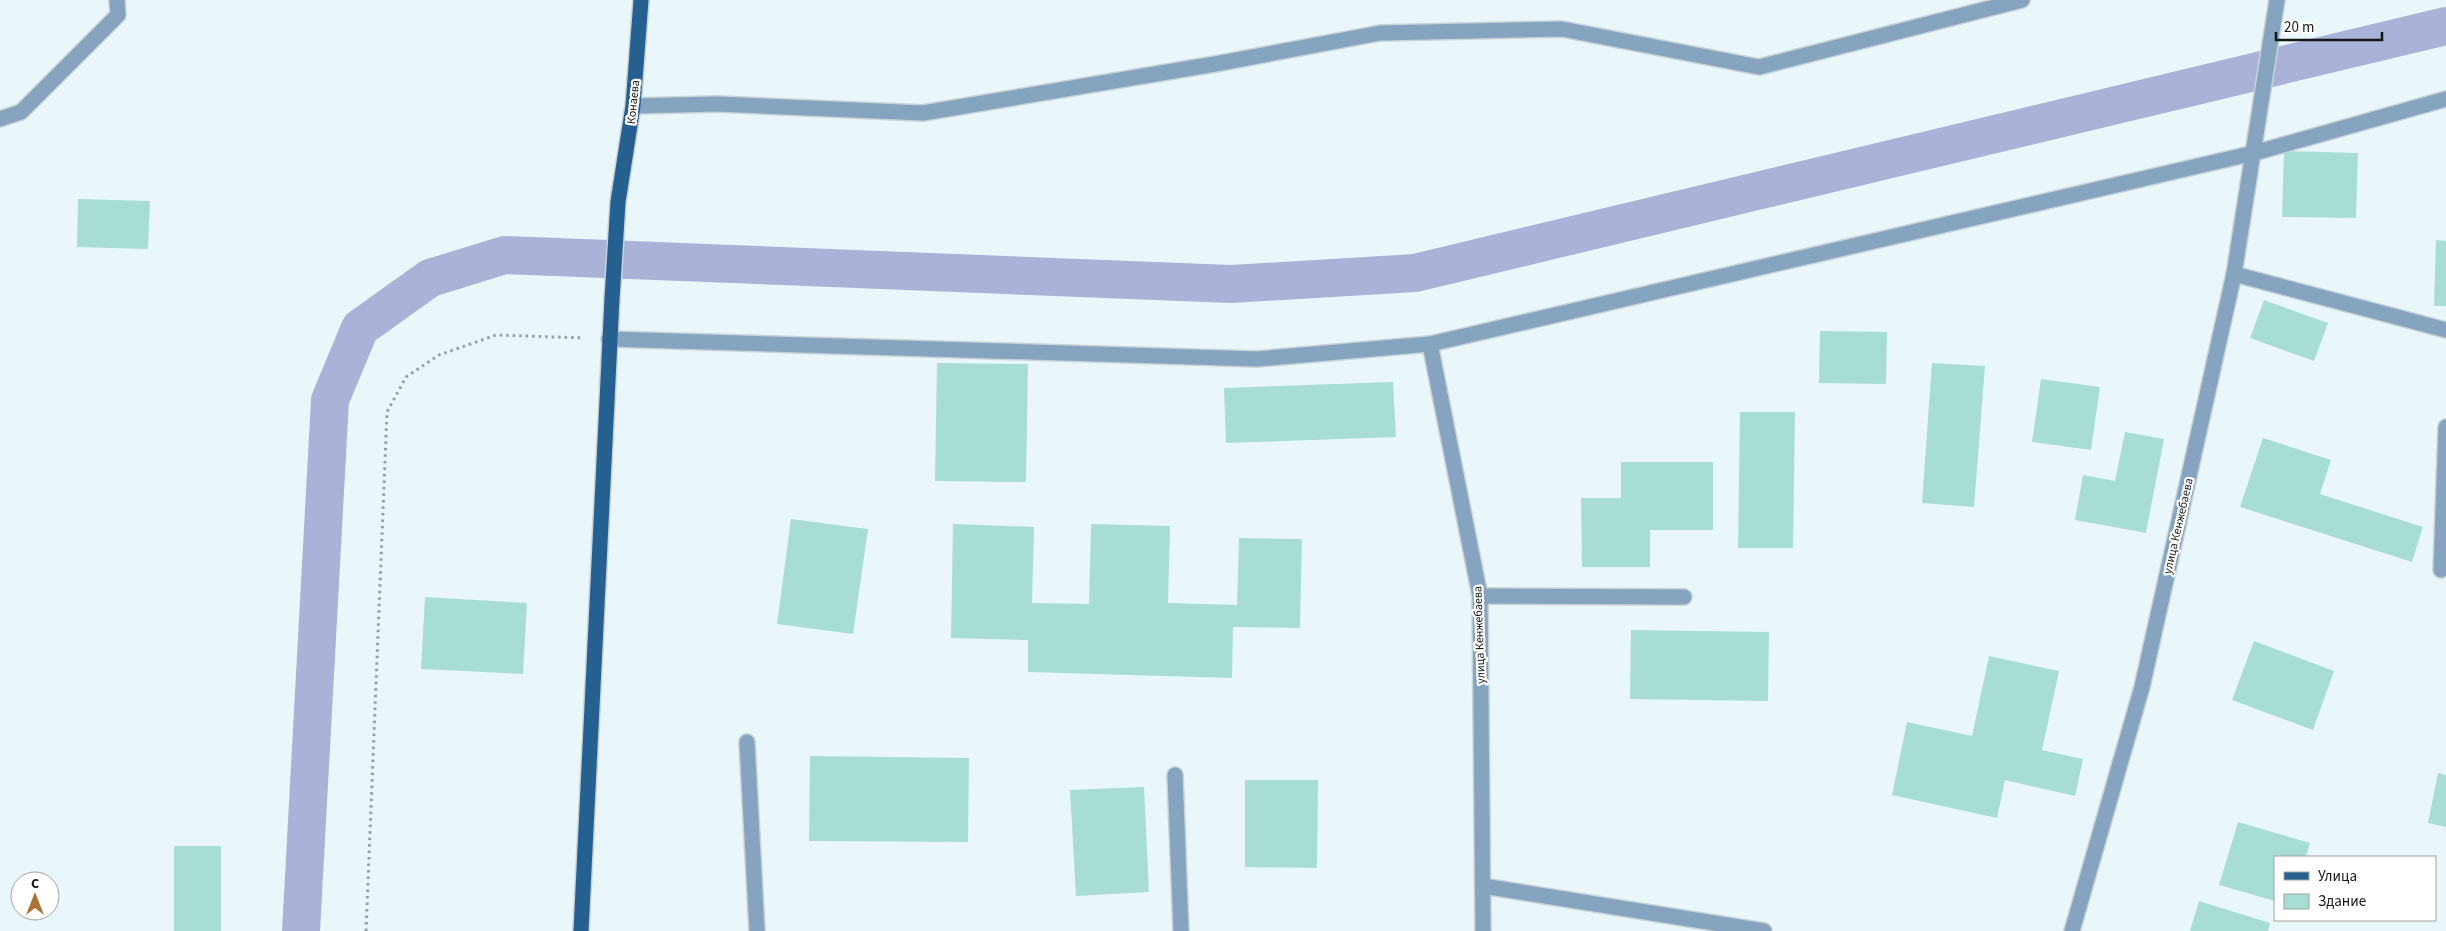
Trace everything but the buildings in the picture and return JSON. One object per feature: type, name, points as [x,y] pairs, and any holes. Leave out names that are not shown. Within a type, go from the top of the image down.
[{"type":"main road","name":"Конаева","points":[[581,931],[618,202],[634,106],[641,0]]},
{"type":"street","points":[[0,119],[21,112],[118,15],[117,0]]},
{"type":"street","points":[[634,106],[717,104],[923,113],[1215,64],[1380,33],[1562,28],[1760,67],[2022,0]]},
{"type":"street","name":"улица Кенжебаева","points":[[2072,931],[2142,687],[2234,274],[2277,0]]},
{"type":"street","points":[[610,339],[1257,359],[1430,344],[2254,152],[2446,99]]},
{"type":"street","points":[[2234,274],[2446,330]]},
{"type":"street","name":"улица Кенжебаева","points":[[1430,344],[1480,596],[1483,931]]},
{"type":"street","points":[[2441,570],[2446,427]]},
{"type":"street","points":[[1480,596],[1684,597]]},
{"type":"street","points":[[747,742],[757,931]]},
{"type":"street","points":[[1175,775],[1181,931]]},
{"type":"street","points":[[1483,886],[1764,931]]},
{"type":"path","points":[[366,931],[387,412],[406,377],[439,355],[496,335],[610,339]]},
{"type":"waterway","points":[[301,931],[330,400],[360,328],[430,278],[505,255],[1231,284],[1415,273],[2446,26]]}]
